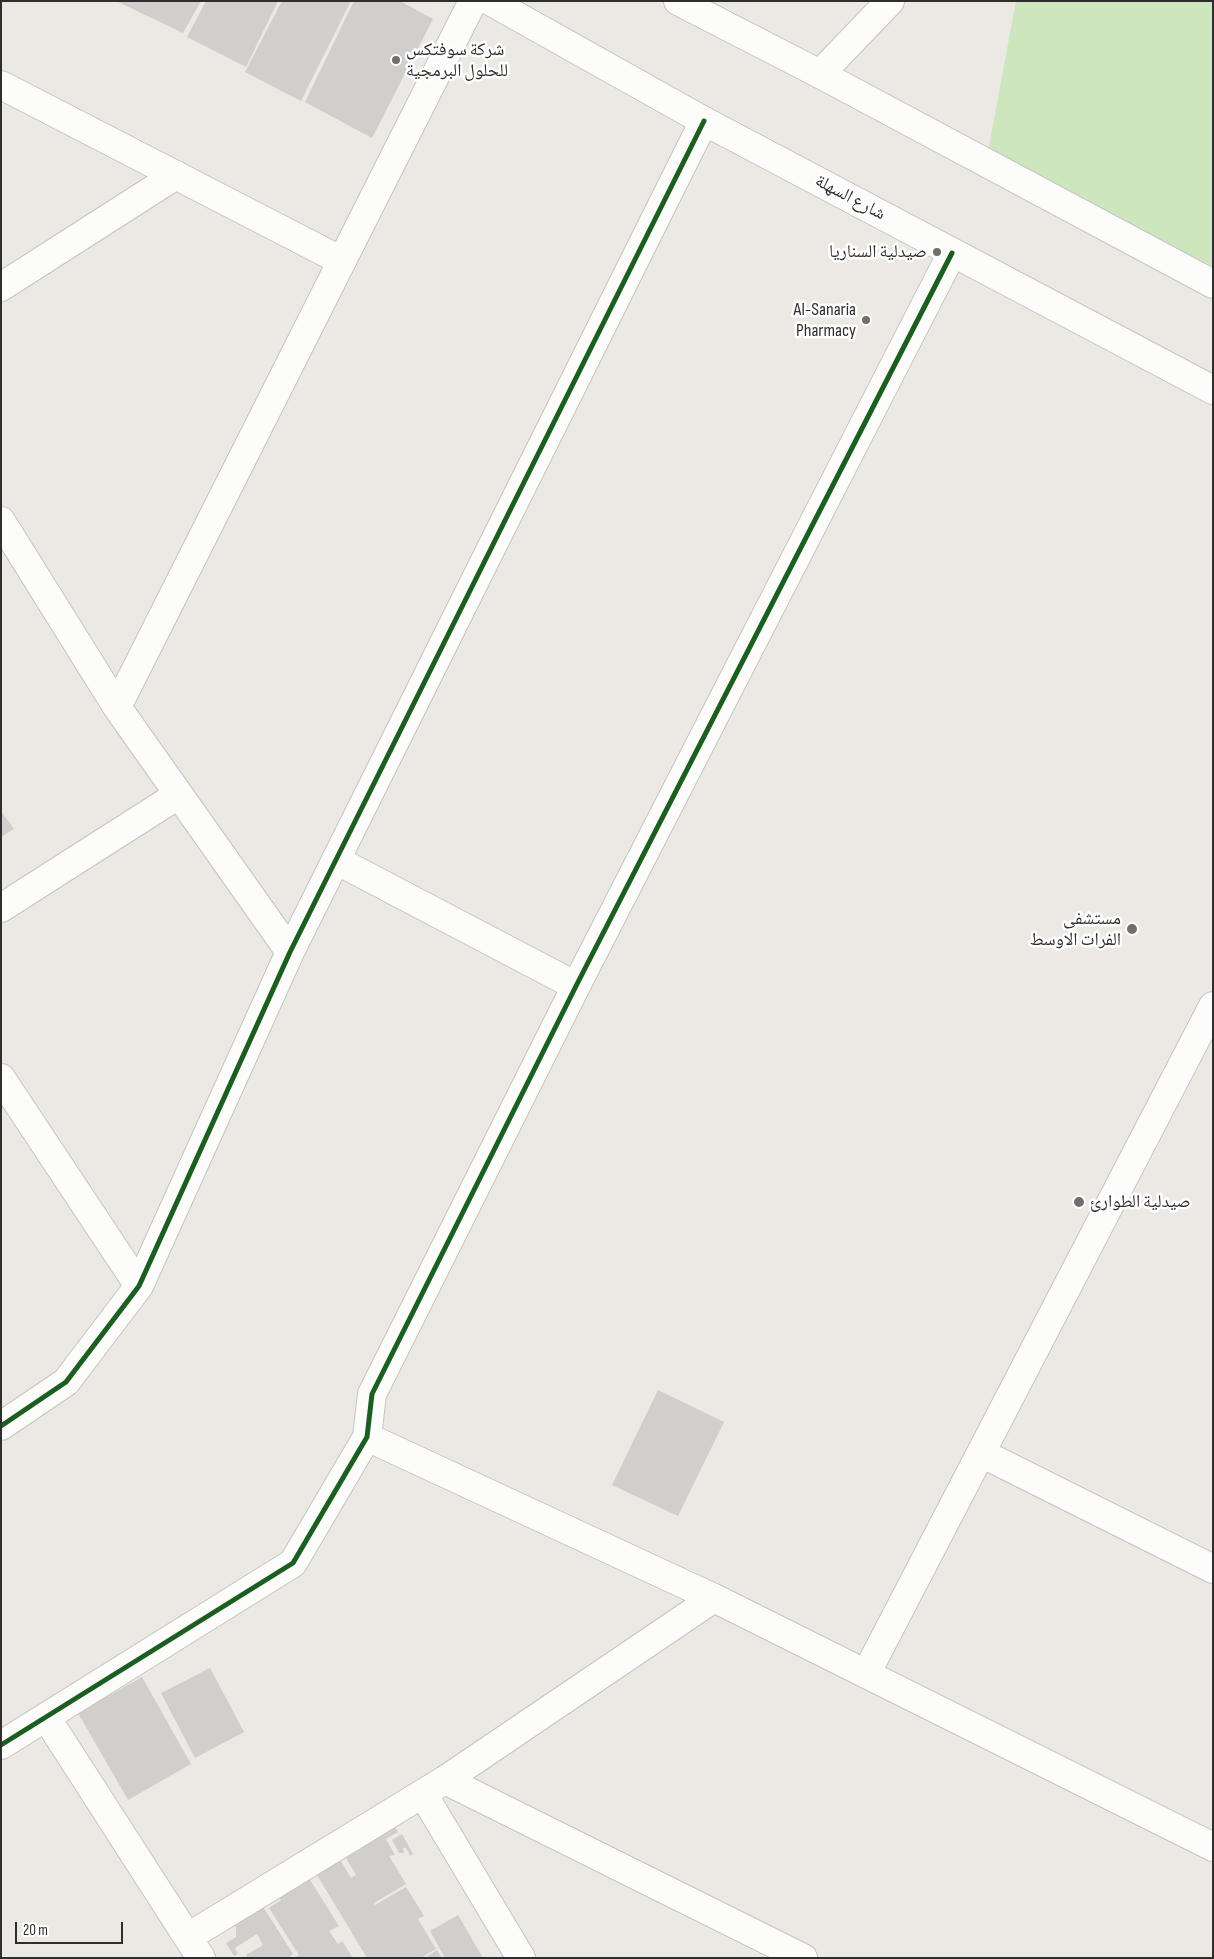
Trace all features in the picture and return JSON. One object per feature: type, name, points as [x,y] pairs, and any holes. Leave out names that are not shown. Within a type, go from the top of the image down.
[{"type":"street","points":[[117,707],[473,1]]},
{"type":"street","name":"شارع السهلة","points":[[490,1],[704,121],[1213,390]]},
{"type":"street","points":[[678,1],[820,74],[1213,284]]},
{"type":"street","points":[[820,74],[890,1]]},
{"type":"street","points":[[1,85],[342,261]]},
{"type":"street","points":[[1,1426],[66,1382],[139,1286],[290,952],[704,121]]},
{"type":"street","points":[[1,286],[176,176]]},
{"type":"street","points":[[1,1744],[293,1563],[367,1437],[372,1394],[576,986],[952,253]]},
{"type":"street","points":[[1,521],[117,707],[290,952]]},
{"type":"street","points":[[1,908],[178,795]]},
{"type":"street","points":[[336,860],[576,986]]},
{"type":"street","points":[[866,1674],[1213,1006]]},
{"type":"street","points":[[1,1078],[139,1286]]},
{"type":"street","points":[[367,1437],[714,1598],[1213,1847]]},
{"type":"street","points":[[981,1453],[1213,1569]]},
{"type":"street","points":[[46,1717],[195,1948],[714,1598]]},
{"type":"street","points":[[434,1787],[521,1958]]},
{"type":"street","points":[[434,1787],[803,1958]]},
{"type":"green space","points":[[1016,1],[1213,1],[1213,266],[987,157]]},
{"type":"building","points":[[116,1],[201,1],[183,33]]},
{"type":"building","points":[[206,1],[278,1],[246,67],[187,37]]},
{"type":"building","points":[[282,1],[351,1],[301,101],[245,72]]},
{"type":"building","points":[[354,1],[400,1],[433,19],[372,138],[305,102]]},
{"type":"building","points":[[1,811],[14,829],[1,837]]},
{"type":"building","points":[[658,1390],[724,1422],[678,1516],[612,1485]]},
{"type":"building","points":[[210,1668],[244,1732],[195,1758],[161,1693]]},
{"type":"building","points":[[142,1677],[191,1764],[128,1800],[78,1713]]},
{"type":"building","points":[[391,1821],[398,1832],[386,1839],[395,1855],[389,1856],[406,1884],[374,1903],[375,1905],[406,1887],[424,1916],[418,1919],[436,1949],[421,1958],[367,1958],[314,1870],[338,1856],[351,1878],[356,1875],[346,1858],[362,1848],[357,1841]]},
{"type":"building","points":[[402,1834],[413,1854],[410,1856],[406,1848],[403,1848],[404,1853],[399,1853],[392,1840]]},
{"type":"building","points":[[305,1872],[339,1926],[329,1931],[338,1944],[342,1941],[353,1958],[295,1958],[299,1955],[269,1908],[281,1900],[275,1891]]},
{"type":"building","points":[[260,1902],[293,1954],[288,1958],[248,1958],[246,1955],[263,1945],[257,1934],[235,1948],[238,1954],[234,1956],[226,1943],[236,1937],[236,1927],[230,1921]]},
{"type":"building","points":[[458,1915],[483,1958],[445,1958],[430,1931]]},
{"type":"building","points":[[437,1950],[442,1958],[425,1958]]},
{"type":"cycle path","points":[[1,1426],[66,1382],[139,1286],[290,952],[704,121]]},
{"type":"cycle path","points":[[1,1745],[293,1563],[367,1437],[372,1394],[576,986],[952,253]]},
{"type":"place","name":"شركة سوفتكس للحلول البرمجية","points":[[396,60]]},
{"type":"place","name":"صيدلية السناريا","points":[[937,252]]},
{"type":"place","name":"Al-Sanaria Pharmacy","points":[[866,320]]},
{"type":"place","name":"مستشفى الفرات الاوسط","points":[[1132,929]]},
{"type":"place","name":"صيدلية الطوارئ","points":[[1079,1202]]}]
